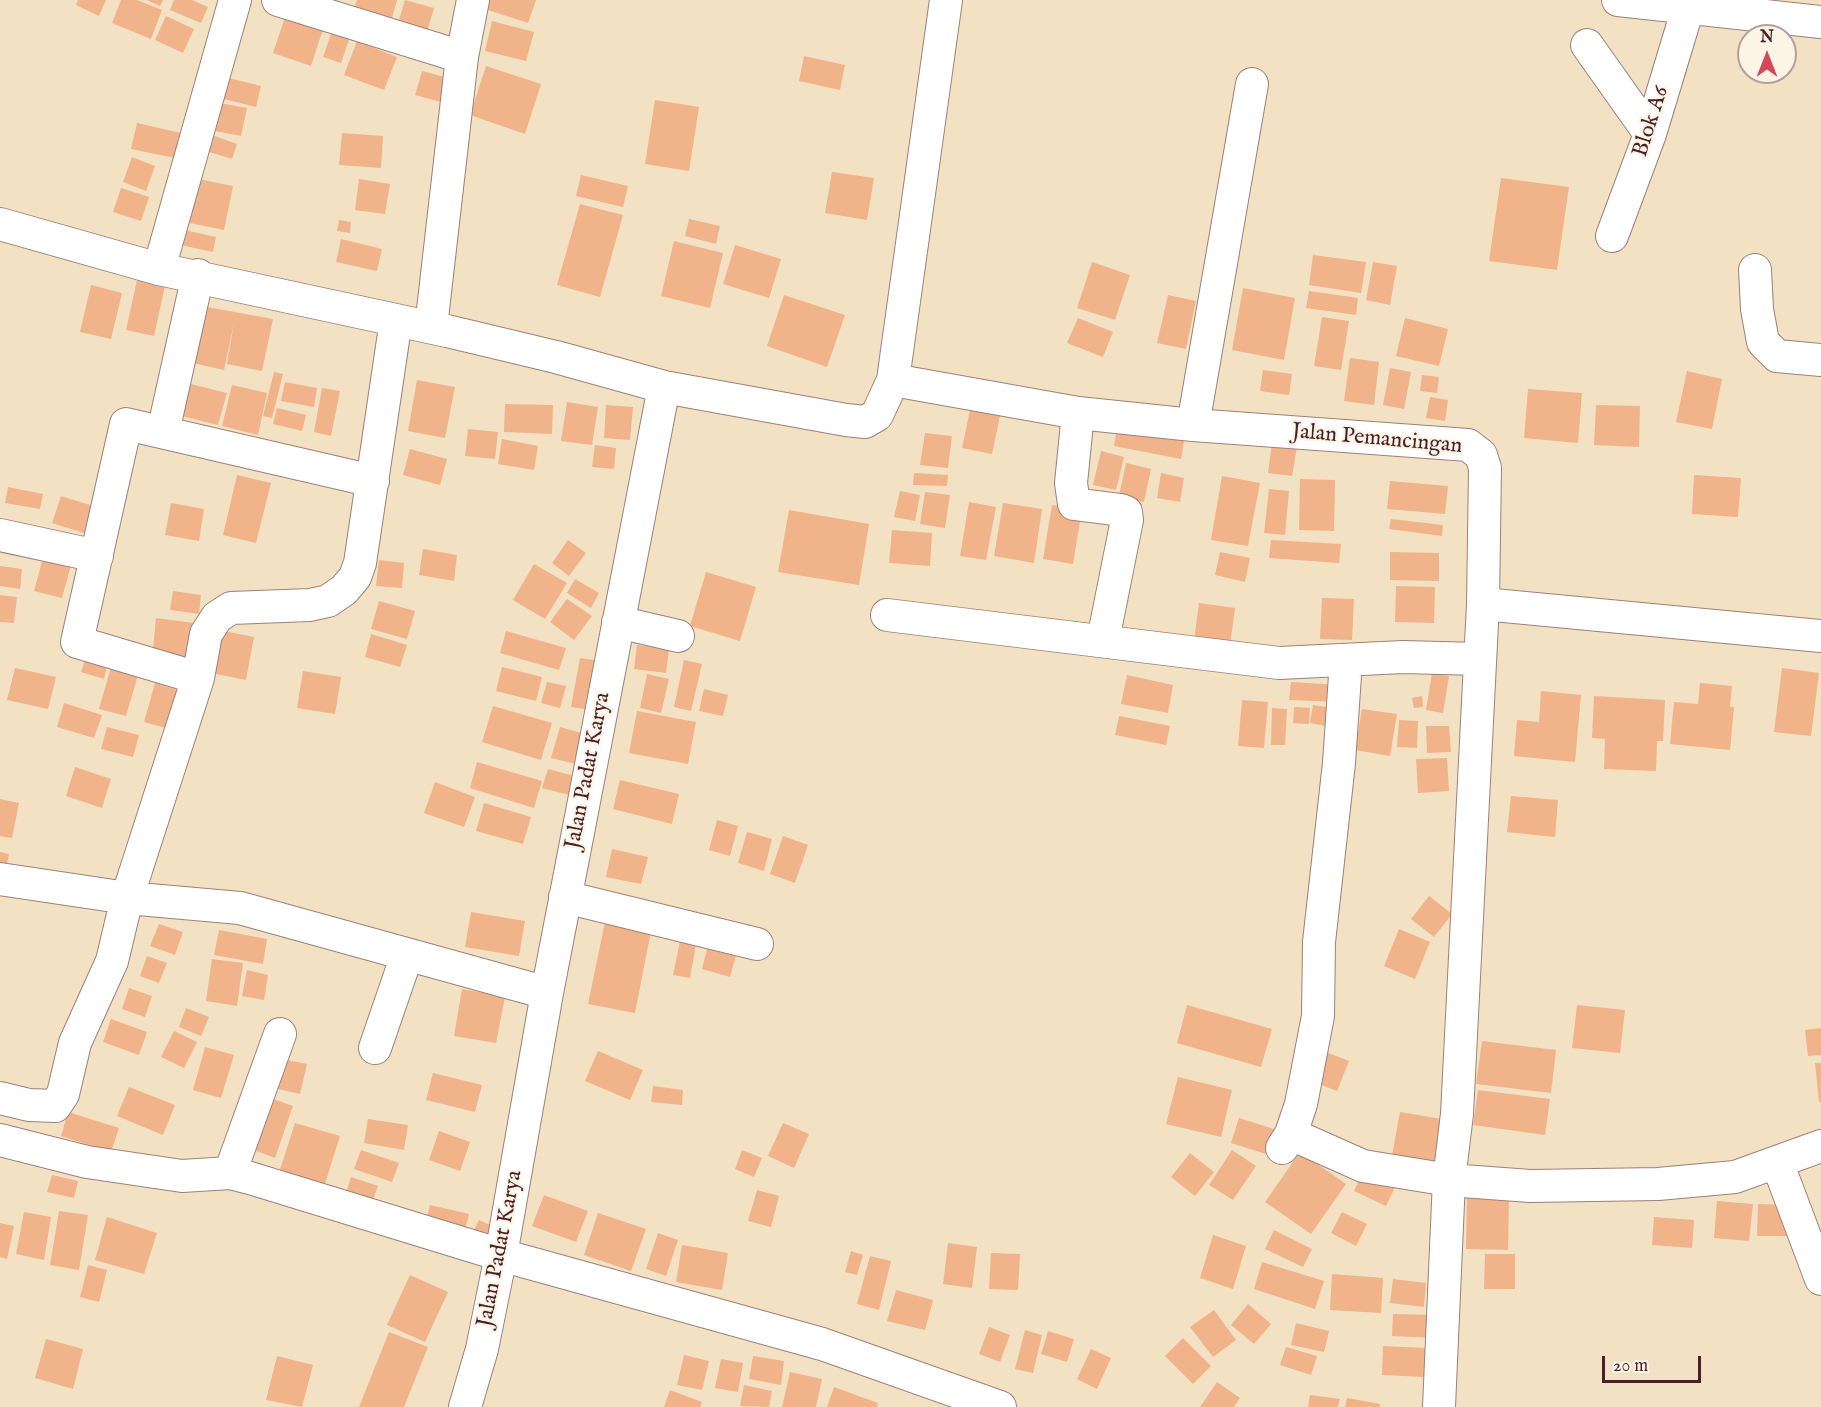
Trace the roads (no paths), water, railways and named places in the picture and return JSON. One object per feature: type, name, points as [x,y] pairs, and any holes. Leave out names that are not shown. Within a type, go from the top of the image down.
[{"type":"street","points":[[159,269],[235,0]]},
{"type":"street","points":[[278,0],[462,57]]},
{"type":"street","points":[[431,327],[462,57],[473,0]]},
{"type":"street","points":[[0,224],[159,269],[198,275],[431,327],[556,357],[664,387],[866,422],[877,415],[893,380],[946,0]]},
{"type":"street","points":[[1618,0],[1821,22]]},
{"type":"street","name":"Blok A6","points":[[1612,236],[1650,134],[1688,8]]},
{"type":"street","points":[[1587,45],[1650,134]]},
{"type":"street","points":[[1193,425],[1252,84]]},
{"type":"street","points":[[1755,270],[1757,309],[1763,342],[1777,356],[1821,360]]},
{"type":"street","points":[[163,432],[198,275]]},
{"type":"street","points":[[0,1098],[29,1105],[55,1106],[63,1094],[75,1043],[112,961],[127,897],[198,678],[206,634],[217,617],[231,608],[310,605],[328,601],[349,584],[360,563],[396,320]]},
{"type":"street","name":"Jalan Pemancingan","points":[[893,380],[1078,413],[1193,425],[1468,446],[1481,455],[1485,468],[1483,604],[1469,911],[1457,1114],[1449,1180],[1439,1407]]},
{"type":"street","name":"Jalan Padat Karya","points":[[465,1407],[482,1349],[501,1255],[565,897],[664,387]]},
{"type":"street","points":[[1078,413],[1071,483],[1071,497],[1074,504],[1121,510],[1126,512],[1127,520],[1103,640]]},
{"type":"street","points":[[198,678],[77,642],[126,424],[373,481]]},
{"type":"street","points":[[0,535],[97,556]]},
{"type":"street","points":[[1483,604],[1821,636]]},
{"type":"street","points":[[887,615],[1103,640],[1235,660],[1279,663],[1346,662],[1403,657],[1479,659]]},
{"type":"street","points":[[618,622],[678,636]]},
{"type":"street","points":[[1346,662],[1339,763],[1319,942],[1318,1016],[1301,1104],[1286,1141],[1363,1166],[1449,1180],[1530,1186],[1658,1184],[1735,1177],[1821,1146]]},
{"type":"street","points":[[0,879],[127,897],[240,908],[547,993]]},
{"type":"street","points":[[565,897],[757,944]]},
{"type":"street","points":[[375,1048],[407,955]]},
{"type":"street","points":[[230,1173],[280,1034]]},
{"type":"street","points":[[0,1140],[64,1158],[171,1174],[200,1177],[230,1173],[501,1255],[822,1344],[1000,1407]]},
{"type":"street","points":[[1777,1162],[1821,1280]]}]
